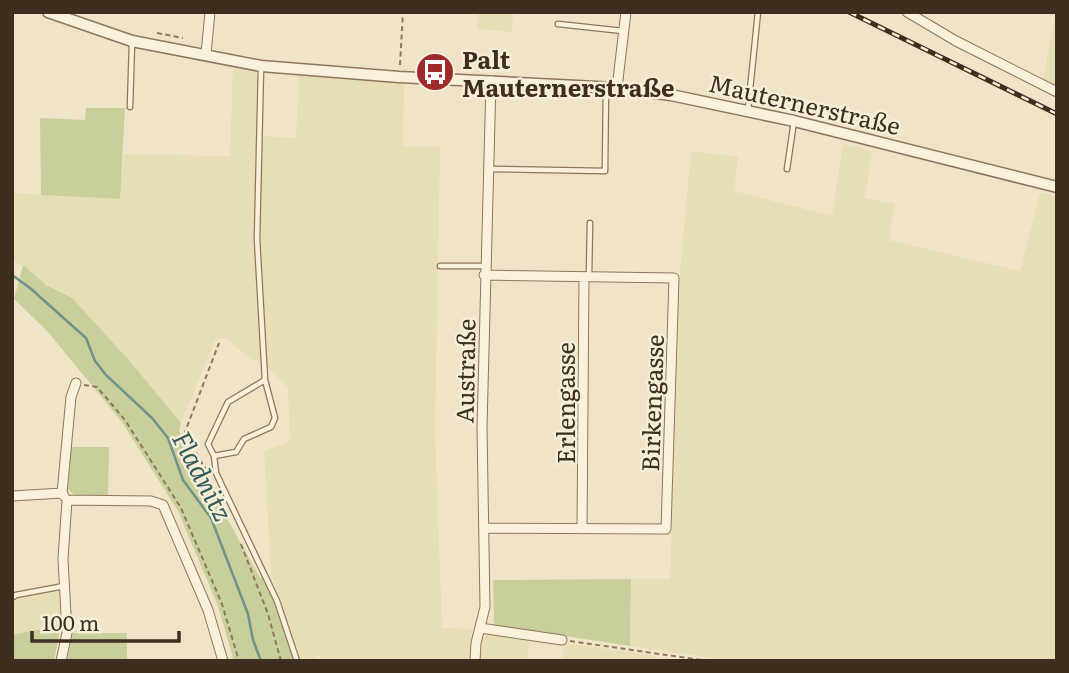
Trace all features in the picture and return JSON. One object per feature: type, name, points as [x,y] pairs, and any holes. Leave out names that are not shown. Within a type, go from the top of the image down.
[{"type":"street","name":"Mauternerstraße","points":[[48,12],[69,15],[132,41],[261,66],[671,94],[794,121],[1057,187]]},
{"type":"street","points":[[206,54],[210,12]]},
{"type":"street","points":[[612,88],[626,12]]},
{"type":"street","points":[[907,12],[956,41],[1057,92]]},
{"type":"street","name":"Austraße","points":[[475,661],[476,643],[485,607],[482,427],[491,81]]},
{"type":"street","points":[[484,271],[587,277]]},
{"type":"street","name":"Birkengasse","points":[[582,528],[666,529],[674,278],[587,277]]},
{"type":"street","name":"Erlengasse","points":[[582,528],[587,277]]},
{"type":"street","points":[[61,661],[67,633],[63,559],[64,496],[71,397],[76,383]]},
{"type":"street","points":[[12,496],[151,501],[163,505],[208,610],[223,661]]},
{"type":"street","points":[[485,528],[582,528]]},
{"type":"street","points":[[480,628],[562,640]]},
{"type":"lane","points":[[747,110],[758,12]]},
{"type":"lane","points":[[558,24],[624,31]]},
{"type":"lane","points":[[130,107],[132,41]]},
{"type":"lane","points":[[214,457],[236,452],[244,439],[271,427],[275,418],[265,380],[257,239],[261,66]]},
{"type":"lane","points":[[489,169],[605,171],[612,88]]},
{"type":"lane","points":[[787,169],[794,121]]},
{"type":"lane","points":[[587,277],[590,223]]},
{"type":"lane","points":[[440,266],[484,271]]},
{"type":"lane","points":[[265,380],[228,402],[208,444],[214,457],[216,473],[277,601],[297,661]]},
{"type":"lane","points":[[12,598],[64,586]]},
{"type":"path","points":[[399,76],[403,12]]},
{"type":"path","points":[[157,33],[183,38]]},
{"type":"path","points":[[216,473],[204,467],[184,432],[219,343]]},
{"type":"path","points":[[76,383],[97,387],[125,420],[181,508],[222,604],[239,661]]},
{"type":"path","points":[[247,559],[268,614],[281,661]]},
{"type":"path","points":[[562,640],[708,661]]},
{"type":"shaded area","points":[[478,12],[513,12],[512,32],[477,29]]},
{"type":"shaded area","points":[[1057,12],[1057,86],[1043,79]]},
{"type":"shaded area","points":[[233,68],[256,73],[257,81],[254,238],[260,361],[252,360],[225,338],[215,340],[181,423],[128,359],[72,298],[46,285],[12,259],[12,193],[119,199],[124,154],[230,156]]},
{"type":"shaded area","points":[[299,76],[404,82],[403,146],[440,147],[435,430],[442,628],[472,629],[470,661],[332,661],[305,652],[322,661],[300,661],[271,574],[264,451],[290,441],[288,387],[267,367],[261,238],[262,136],[296,138]]},
{"type":"shaded area","points":[[843,144],[872,151],[865,198],[895,204],[889,240],[1020,271],[1040,193],[1057,196],[1057,661],[735,661],[630,646],[631,579],[670,579],[680,273],[691,151],[738,157],[734,191],[832,216]]},
{"type":"shaded area","points":[[59,590],[61,625],[12,635],[12,604],[20,597]]},
{"type":"shaded area","points":[[492,634],[529,640],[528,661],[479,661],[481,641]]},
{"type":"shaded area","points":[[564,643],[657,656],[656,661],[562,661]]},
{"type":"green space","points":[[86,108],[125,108],[120,199],[41,195],[40,118],[85,120]]},
{"type":"green space","points":[[23,265],[46,285],[72,298],[128,359],[181,423],[179,431],[260,578],[263,577],[286,632],[294,661],[234,661],[218,606],[178,511],[122,422],[47,331],[14,299]]},
{"type":"green space","points":[[71,447],[109,447],[108,496],[74,495],[68,489]]},
{"type":"green space","points":[[631,579],[630,646],[494,625],[493,580]]},
{"type":"green space","points":[[61,625],[54,661],[12,661],[12,635]]},
{"type":"green space","points":[[73,633],[127,633],[127,661],[67,661]]},
{"type":"waterway","name":"Fladnitz","points":[[12,275],[86,338],[95,361],[106,375],[152,418],[168,438],[183,480],[211,518],[248,614],[253,640],[261,661]]},
{"type":"railway","points":[[849,12],[1057,114]]},
{"type":"place","name":"Palt Mauternerstraße","points":[[435,72]]}]
